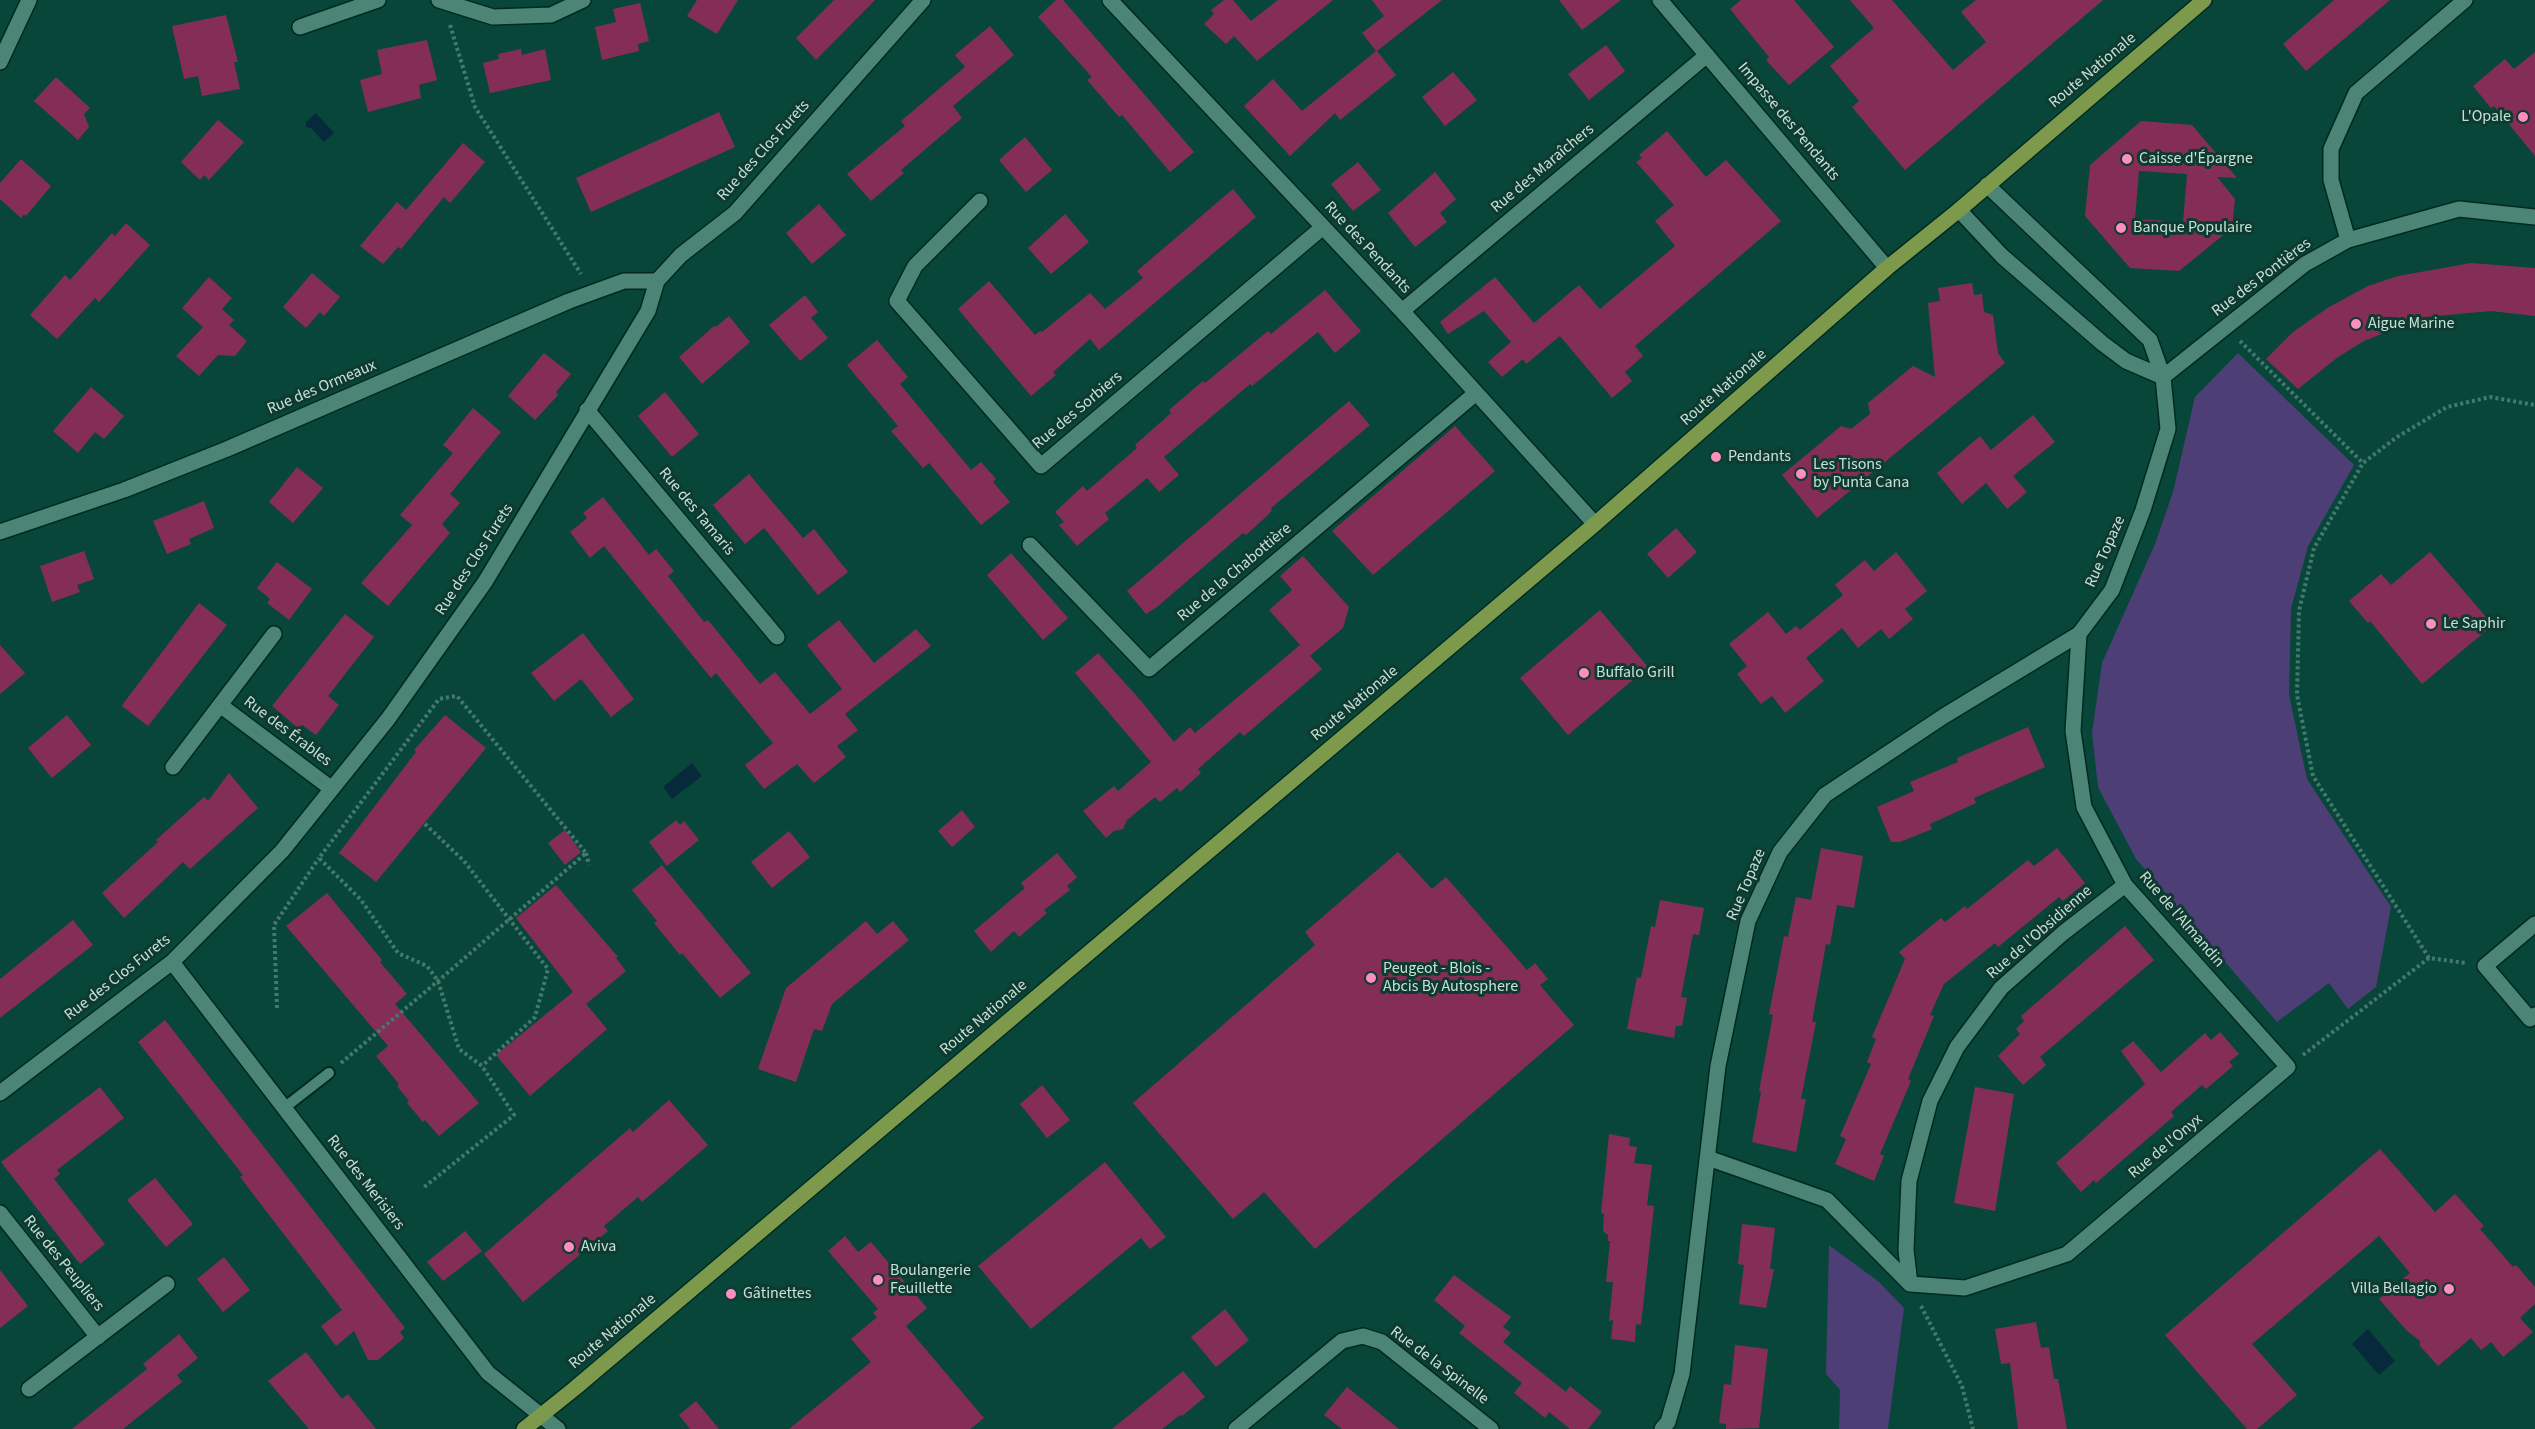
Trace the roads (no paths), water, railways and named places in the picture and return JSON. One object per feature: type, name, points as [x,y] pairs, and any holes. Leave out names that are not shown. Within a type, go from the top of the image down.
[{"type":"main road","name":"Route Nationale","points":[[524,1429],[1595,524],[1887,268],[1959,210],[2204,0]]},
{"type":"street","points":[[0,62],[29,0]]},
{"type":"street","points":[[300,27],[378,0]]},
{"type":"street","points":[[441,1],[493,17],[550,15],[584,0]]},
{"type":"street","name":"Rue des Clos Furets","points":[[0,1092],[172,962],[282,851],[388,719],[485,582],[648,310],[657,281],[681,255],[735,213],[923,0]]},
{"type":"street","name":"Rue des Pendants","points":[[1110,0],[1402,311],[1595,524]]},
{"type":"street","name":"Impasse des Pendants","points":[[1660,0],[1887,268]]},
{"type":"street","points":[[2348,240],[2331,180],[2331,149],[2356,93],[2465,0]]},
{"type":"street","name":"Rue des Maraîchers","points":[[1402,311],[1707,55]]},
{"type":"street","name":"Rue Topaze","points":[[1662,1429],[1668,1422],[1682,1374],[1718,1066],[1749,921],[1780,852],[1825,795],[1944,716],[2079,634],[2112,590],[2143,510],[2168,429],[2163,377],[2150,340],[1987,185]]},
{"type":"street","name":"Rue des Sorbiers","points":[[980,201],[915,266],[897,301],[1041,466],[1323,227]]},
{"type":"street","name":"Rue des Pontières","points":[[2163,377],[2306,264],[2348,240],[2459,209],[2535,218]]},
{"type":"street","points":[[1959,210],[2002,256],[2102,343],[2126,361],[2163,377]]},
{"type":"street","name":"Rue des Ormeaux","points":[[0,532],[124,490],[227,449],[592,293],[624,281],[657,281]]},
{"type":"street","name":"Rue de la Chabottière","points":[[1030,545],[1149,669],[1476,393]]},
{"type":"street","name":"Rue des Tamaris","points":[[587,410],[777,637]]},
{"type":"street","name":"Rue des Érables","points":[[173,767],[274,634]]},
{"type":"street","name":"Rue de l'Almandin","points":[[2079,634],[2073,731],[2085,807],[2125,885],[2288,1067]]},
{"type":"street","name":"Rue des Érables","points":[[220,705],[332,789]]},
{"type":"street","name":"Rue de l'Obsidienne","points":[[1910,1284],[1906,1250],[1909,1181],[1930,1101],[1957,1047],[2001,988],[2063,933],[2125,885]]},
{"type":"street","points":[[2535,924],[2485,966],[2530,1019],[2535,1015]]},
{"type":"street","name":"Rue des Merisiers","points":[[172,962],[488,1373],[558,1429]]},
{"type":"street","name":"Rue de l'Onyx","points":[[1910,1284],[1965,1288],[2067,1254],[2288,1067]]},
{"type":"street","points":[[1707,1158],[1827,1200],[1910,1284]]},
{"type":"street","name":"Rue des Peupliers","points":[[0,1214],[98,1337]]},
{"type":"street","name":"Rue des Peupliers","points":[[29,1389],[167,1284]]},
{"type":"street","name":"Rue de la Spinelle","points":[[1236,1429],[1342,1341],[1363,1336],[1382,1342],[1491,1429]]},
{"type":"lane","points":[[285,1108],[329,1073]]},
{"type":"water","points":[[316,113],[334,133],[324,142],[311,128],[306,127],[306,122]]},
{"type":"water","points":[[692,763],[702,776],[672,799],[663,787]]},
{"type":"water","points":[[2368,1329],[2395,1361],[2379,1375],[2352,1344]]},
{"type":"place","name":"L'Opale","points":[[2523,117]]},
{"type":"place","name":"Caisse d'Épargne","points":[[2127,159]]},
{"type":"place","name":"Banque Populaire","points":[[2121,228]]},
{"type":"place","name":"Aigue Marine","points":[[2356,324]]},
{"type":"place","name":"Pendants","points":[[1716,457]]},
{"type":"place","name":"Les Tisons by Punta Cana","points":[[1801,474]]},
{"type":"place","name":"Le Saphir","points":[[2431,624]]},
{"type":"place","name":"Buffalo Grill","points":[[1584,673]]},
{"type":"place","name":"Peugeot - Blois - Abcis By Autosphere","points":[[1371,978]]},
{"type":"place","name":"Aviva","points":[[569,1247]]},
{"type":"place","name":"Boulangerie Feuillette","points":[[878,1280]]},
{"type":"place","name":"Villa Bellagio","points":[[2449,1289]]},
{"type":"place","name":"Gâtinettes","points":[[731,1294]]}]
